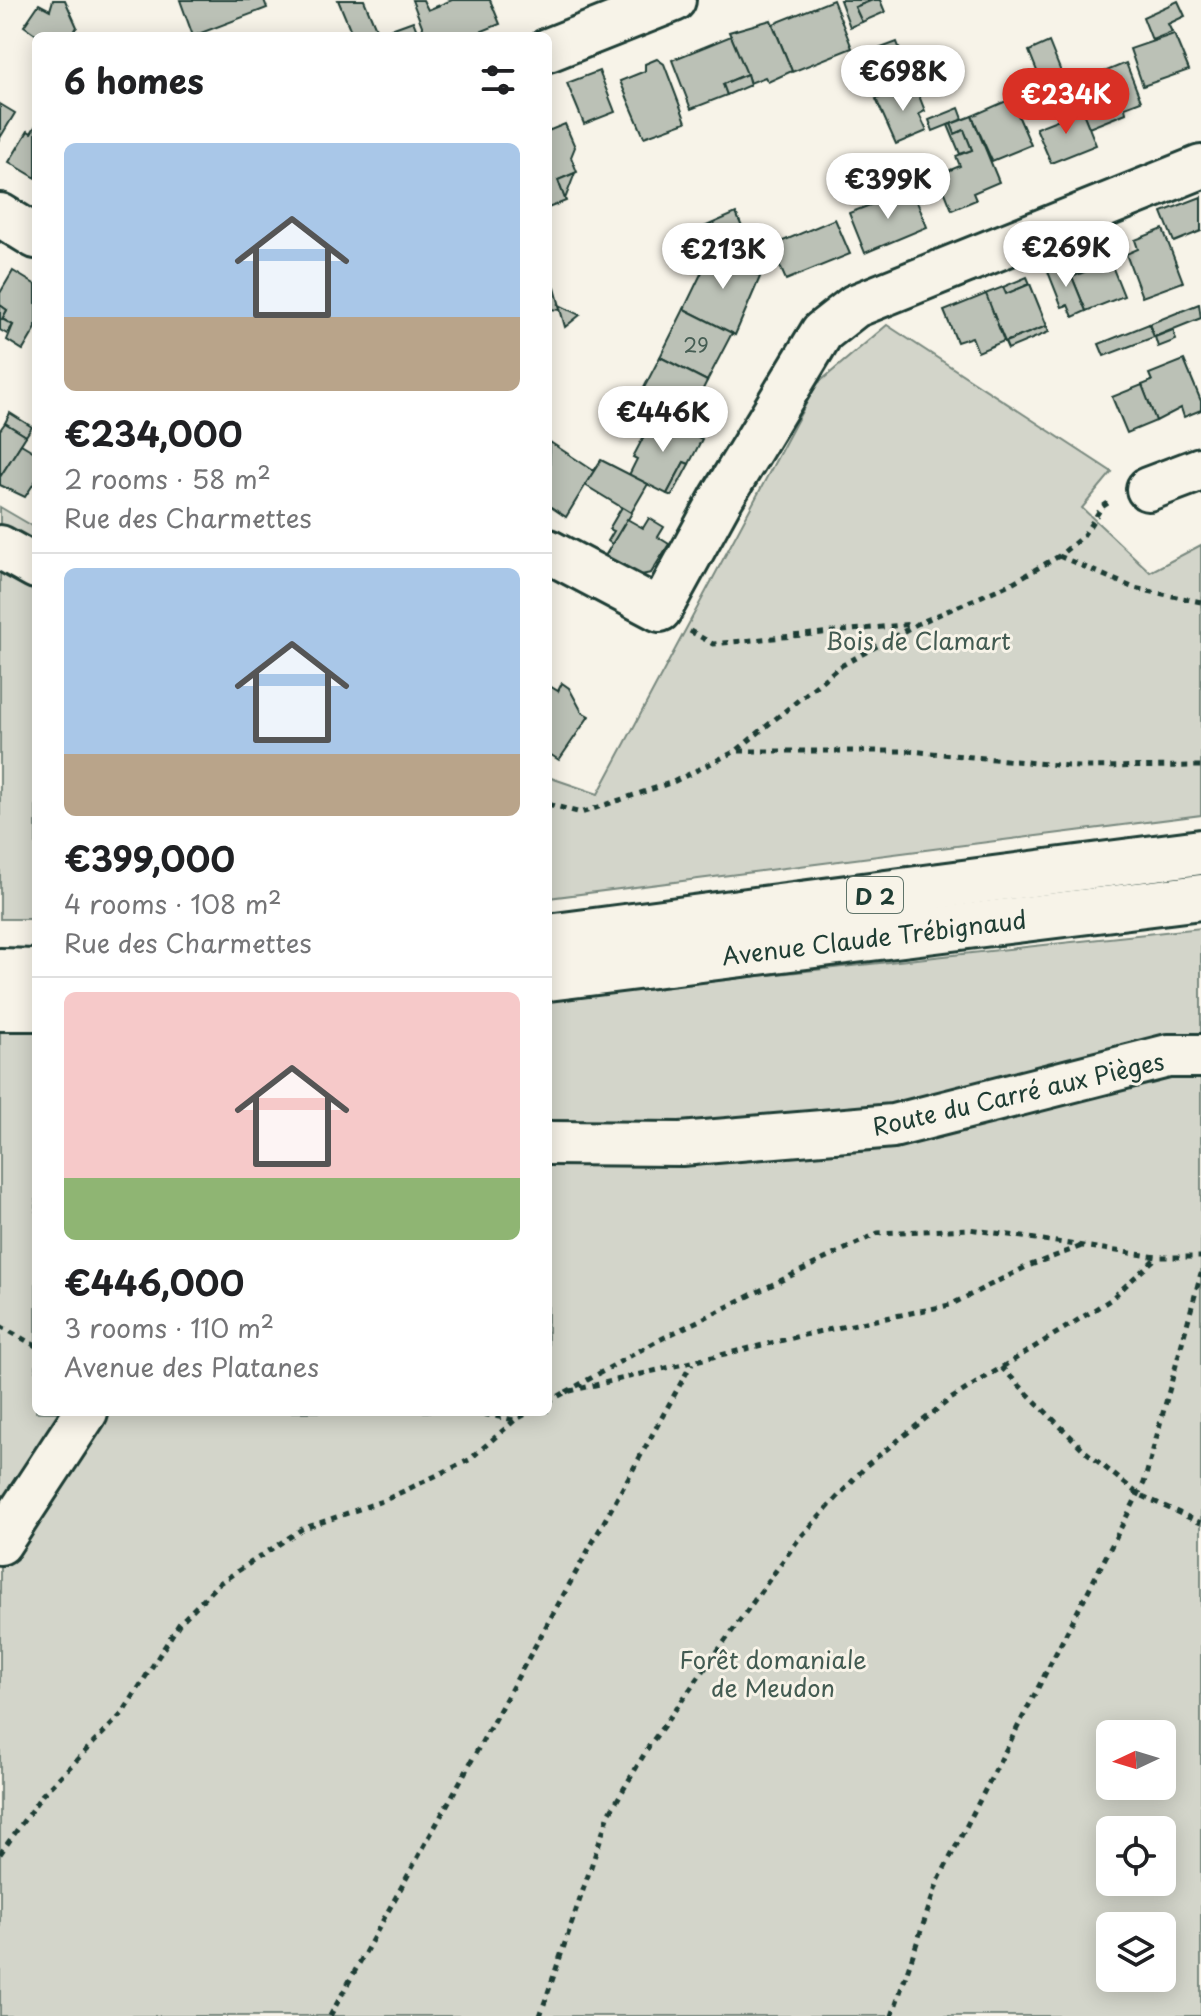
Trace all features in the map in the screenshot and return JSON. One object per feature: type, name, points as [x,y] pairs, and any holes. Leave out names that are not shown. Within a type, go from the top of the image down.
[{"type":"main road","name":"Avenue Claude Trébignaud","points":[[552,936],[1201,852]]},
{"type":"main road","name":"Avenue Claude Trébignaud","points":[[552,978],[1201,897]]},
{"type":"main road","points":[[0,971],[32,972]]},
{"type":"main road","points":[[0,1008],[32,1008]]},
{"type":"street","points":[[552,48],[674,0]]},
{"type":"street","points":[[552,553],[660,610],[721,499],[822,332],[855,306],[1201,167]]},
{"type":"street","points":[[0,215],[32,235]]},
{"type":"street","points":[[1148,489],[1201,469]]},
{"type":"street","points":[[0,547],[32,565]]},
{"type":"street","name":"Route du Carré aux Pièges","points":[[552,1143],[681,1144],[893,1126],[1190,1052]]},
{"type":"street","points":[[0,1543],[83,1416]]},
{"type":"path","points":[[552,805],[581,813],[673,782],[736,751],[839,667],[917,624],[1010,584],[1059,556],[1083,536],[1102,507],[1127,489],[1148,489]]},
{"type":"path","points":[[1059,556],[1134,588],[1201,602]]},
{"type":"path","points":[[660,610],[713,644],[917,624]]},
{"type":"path","points":[[736,751],[910,751],[1078,767],[1201,766]]},
{"type":"path","points":[[552,1400],[657,1341],[878,1233],[969,1229],[1157,1257],[1201,1257]]},
{"type":"path","points":[[566,1392],[817,1332],[950,1305],[1028,1266],[1083,1246]]},
{"type":"path","points":[[540,2016],[609,1814],[649,1746],[798,1540],[868,1464],[949,1400],[1110,1300],[1157,1257]]},
{"type":"path","points":[[892,2016],[938,1881],[1144,1483],[1201,1273]]},
{"type":"path","points":[[0,1326],[32,1344]]},
{"type":"path","points":[[330,2016],[692,1363]]},
{"type":"path","points":[[1001,1367],[1086,1452],[1138,1494],[1201,1523]]},
{"type":"path","points":[[494,1416],[515,1420]]},
{"type":"path","points":[[0,1854],[42,1795],[122,1714],[179,1624],[218,1584],[302,1529],[385,1500],[469,1460],[522,1416]]},
{"type":"green space","name":"Bois de Clamart","points":[[887,325],[1112,472],[1082,508],[1150,572],[1201,545],[1201,815],[552,897],[552,778],[598,794],[816,385]]},
{"type":"green space","points":[[0,507],[32,526],[32,919],[0,919]]},
{"type":"green space","name":"Forêt domaniale de Meudon","points":[[1201,928],[1201,2016],[0,2016],[0,1029],[32,1028],[32,1416],[552,1416],[552,999]]},
{"type":"building","points":[[53,0],[65,0],[77,27],[74,32],[32,32],[24,26],[39,4],[50,10]]},
{"type":"building","points":[[180,0],[264,0],[267,8],[204,32],[192,32]]},
{"type":"building","points":[[338,0],[364,0],[377,32],[351,32]]},
{"type":"building","points":[[412,0],[423,0],[428,10],[452,0],[490,0],[500,24],[480,32],[424,32]]},
{"type":"building","points":[[833,0],[852,48],[792,72],[773,24]]},
{"type":"building","points":[[840,0],[873,0],[855,7],[862,22],[850,27]]},
{"type":"building","points":[[880,0],[885,12],[862,22],[855,7]]},
{"type":"building","points":[[1178,1],[1185,16],[1168,24],[1172,32],[1152,40],[1143,17]]},
{"type":"building","points":[[771,20],[792,71],[768,82],[765,77],[750,83],[729,32]]},
{"type":"building","points":[[413,21],[417,32],[383,32]]},
{"type":"building","points":[[1174,34],[1189,70],[1143,86],[1130,49]]},
{"type":"building","points":[[731,36],[747,74],[723,84],[727,95],[691,109],[672,60]]},
{"type":"building","points":[[897,42],[906,66],[893,71],[886,61],[873,66],[871,61],[866,63],[862,55]]},
{"type":"building","points":[[1049,42],[1063,77],[1043,86],[1029,51]]},
{"type":"building","points":[[657,59],[664,64],[686,122],[644,137],[620,81],[645,71],[645,64]]},
{"type":"building","points":[[1126,63],[1141,101],[1125,107],[1126,113],[1089,128],[1072,85]]},
{"type":"building","points":[[599,71],[615,112],[584,124],[567,83]]},
{"type":"building","points":[[747,74],[750,85],[727,95],[723,84]]},
{"type":"building","points":[[914,83],[925,111],[919,114],[927,131],[896,144],[876,99]]},
{"type":"building","points":[[1011,99],[1031,145],[992,161],[972,116]]},
{"type":"building","points":[[0,104],[15,113],[0,138]]},
{"type":"building","points":[[959,108],[963,119],[933,131],[929,120]]},
{"type":"building","points":[[1082,110],[1096,145],[1051,163],[1036,128]]},
{"type":"building","points":[[972,116],[999,182],[973,193],[976,200],[952,210],[938,175],[960,166],[956,156],[972,150],[964,130],[955,134],[951,124]]},
{"type":"building","points":[[565,124],[575,147],[571,157],[577,172],[558,180],[566,201],[552,206],[552,129]]},
{"type":"building","points":[[951,124],[955,134],[964,130],[972,150],[960,154],[948,125]]},
{"type":"building","points":[[28,131],[31,133],[32,176],[9,162]]},
{"type":"building","points":[[575,173],[565,199],[558,180]]},
{"type":"building","points":[[912,189],[927,227],[865,253],[849,213]]},
{"type":"building","points":[[1201,197],[1201,231],[1174,242],[1162,212]]},
{"type":"building","points":[[736,213],[745,234],[715,245],[695,231]]},
{"type":"building","points":[[835,219],[850,254],[786,280],[771,246]]},
{"type":"building","points":[[1163,229],[1183,282],[1142,297],[1126,254],[1138,249],[1135,240]]},
{"type":"building","points":[[715,245],[760,277],[735,335],[684,309]]},
{"type":"building","points":[[1110,261],[1124,296],[1086,311],[1072,277]]},
{"type":"building","points":[[1066,262],[1086,311],[1073,317],[1068,305],[1062,307],[1047,269]]},
{"type":"building","points":[[13,271],[32,283],[32,335],[23,350],[7,340],[13,325],[2,319],[7,310],[0,305],[0,293]]},
{"type":"building","points":[[1027,277],[1030,284],[1006,294],[1003,287]]},
{"type":"building","points":[[1030,284],[1047,326],[1005,342],[985,294],[1003,287],[1006,294]]},
{"type":"building","points":[[552,288],[555,288],[561,310],[552,309]]},
{"type":"building","points":[[986,294],[1004,341],[978,352],[972,337],[957,342],[944,311]]},
{"type":"building","points":[[1199,304],[1201,318],[1154,337],[1149,324]]},
{"type":"building","points":[[0,305],[7,310],[2,319],[13,325],[7,334],[0,330]]},
{"type":"building","points":[[559,305],[580,315],[565,327]]},
{"type":"building","points":[[684,309],[732,333],[707,381],[660,357]]},
{"type":"building","points":[[1149,324],[1154,337],[1104,356],[1099,344]]},
{"type":"building","points":[[1047,326],[1049,332],[1008,349],[1005,342]]},
{"type":"building","points":[[1173,330],[1176,340],[1158,347],[1155,337]]},
{"type":"building","points":[[660,357],[707,381],[683,429],[635,405]]},
{"type":"building","points":[[1184,360],[1201,401],[1201,410],[1184,417],[1181,408],[1156,421],[1142,385],[1152,381],[1149,374]]},
{"type":"building","points":[[1142,385],[1156,421],[1127,433],[1112,397]]},
{"type":"building","points":[[10,413],[32,427],[26,436],[5,423]]},
{"type":"building","points":[[655,415],[702,439],[689,464],[684,462],[667,494],[629,475],[637,459],[633,457]]},
{"type":"building","points":[[5,423],[26,436],[0,477],[0,430]]},
{"type":"building","points":[[552,443],[594,471],[566,517],[552,508]]},
{"type":"building","points":[[21,444],[32,451],[32,486],[25,497],[0,485],[0,477]]},
{"type":"building","points":[[601,460],[648,484],[631,513],[585,485]]},
{"type":"building","points":[[684,462],[689,464],[672,496],[667,494]]},
{"type":"building","points":[[622,507],[632,513],[612,544],[608,541],[614,531],[609,529]]},
{"type":"building","points":[[649,518],[664,527],[658,537],[669,544],[651,573],[641,575],[605,556],[627,519],[643,528]]},
{"type":"building","points":[[562,683],[569,688],[582,712],[589,716],[559,760],[552,756],[552,687],[558,691]]}]
